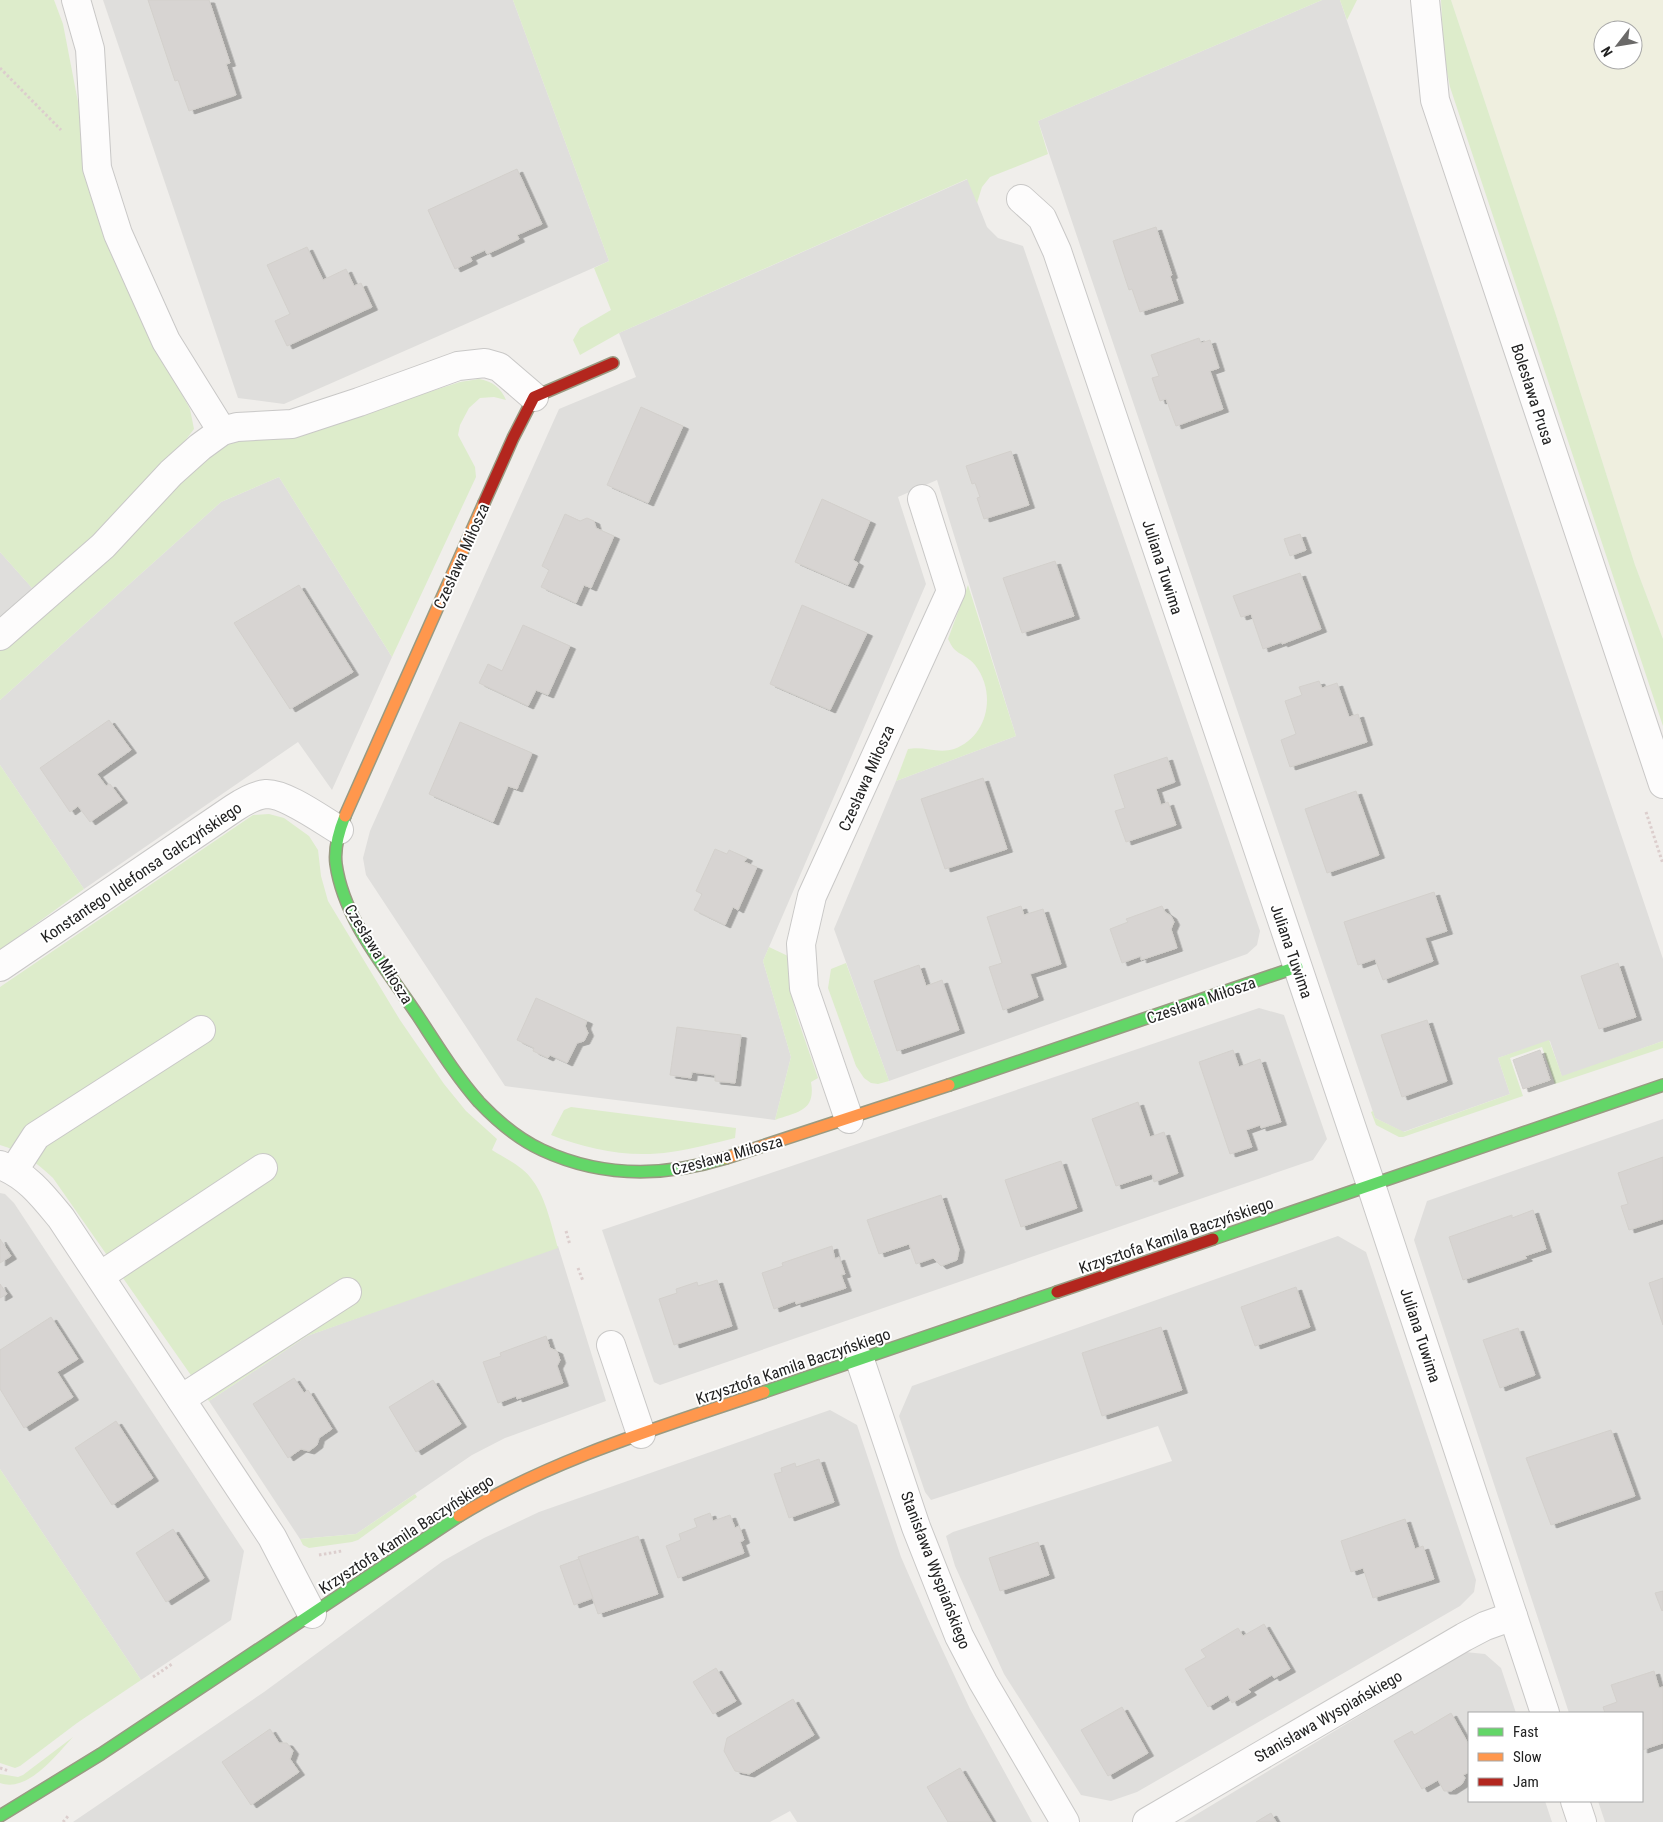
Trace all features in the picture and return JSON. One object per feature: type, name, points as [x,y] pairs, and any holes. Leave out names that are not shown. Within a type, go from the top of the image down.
[{"type":"street","points":[[76,0],[90,48],[97,168],[118,234],[166,341],[222,431]]},
{"type":"street","name":"Bolesława Prusa","points":[[1425,0],[1435,100],[1663,784]]},
{"type":"street","name":"Juliana Tuwima","points":[[1021,199],[1042,218],[1057,251],[1371,1185],[1545,1712]]},
{"type":"street","points":[[0,636],[103,546],[171,473],[222,431],[237,426],[292,424],[458,366],[485,363],[499,367],[534,397],[613,363]]},
{"type":"street","name":"Czesława Miłosza","points":[[534,397],[513,438],[339,830],[336,863],[344,894],[356,922],[473,1097],[497,1121],[515,1134],[569,1161],[625,1172],[663,1172],[717,1161],[849,1119],[1297,967]]},
{"type":"street","name":"Czesława Miłosza","points":[[849,1119],[804,988],[801,944],[812,896],[951,591],[922,499]]},
{"type":"street","name":"Konstantego Ildefonsa Gałczyńskiego","points":[[0,967],[248,800],[266,794],[283,797],[339,830]]},
{"type":"street","points":[[201,1030],[36,1136],[7,1168],[38,1190],[61,1218],[272,1537],[312,1614]]},
{"type":"street","name":"Krzysztofa Kamila Baczyńskiego","points":[[3,1816],[101,1754],[433,1532],[482,1502],[545,1471],[641,1434],[1663,1086]]},
{"type":"street","points":[[100,1276],[264,1168]]},
{"type":"street","points":[[181,1400],[347,1292]]},
{"type":"street","points":[[610,1345],[641,1434]]},
{"type":"street","name":"Stanisława Wyspiańskiego","points":[[860,1360],[916,1527],[959,1636],[983,1682],[1065,1822]]},
{"type":"street","name":"Stanisława Wyspiańskiego","points":[[1147,1822],[1464,1637],[1485,1626],[1513,1616]]},
{"type":"street","points":[[1575,1802],[1582,1822]]},
{"type":"path","points":[[0,68],[97,168]]},
{"type":"path","points":[[566,1231],[570,1244]]},
{"type":"path","points":[[578,1268],[583,1281]]},
{"type":"shaded area","points":[[103,0],[513,0],[609,261],[284,404],[238,398]]},
{"type":"shaded area","points":[[1322,0],[1340,0],[1663,959],[1663,1041],[1562,1077],[1550,1041],[1498,1058],[1510,1094],[1403,1132],[1375,1118],[1038,121]]},
{"type":"shaded area","points":[[968,179],[987,227],[998,238],[1023,246],[1260,931],[1257,945],[1247,954],[889,1081],[834,929],[896,781],[1016,736],[937,480],[898,497],[926,584],[763,961],[791,1057],[775,1120],[505,1086],[366,875],[363,858],[370,831],[559,409],[636,377],[619,333]]},
{"type":"shaded area","points":[[279,477],[392,657],[332,790],[298,742],[84,889],[0,765],[0,700],[221,502]]},
{"type":"shaded area","points":[[0,552],[32,588],[0,616]]},
{"type":"shaded area","points":[[1259,1008],[1284,1015],[1327,1139],[1313,1160],[660,1385],[654,1382],[602,1230]]},
{"type":"shaded area","points":[[1663,1119],[1663,1822],[1605,1822],[1598,1802],[1643,1802],[1643,1712],[1569,1712],[1414,1240],[1427,1201]]},
{"type":"shaded area","points":[[0,1193],[5,1194],[14,1203],[244,1551],[231,1620],[141,1680],[0,1469]]},
{"type":"shaded area","points":[[1338,1236],[1366,1252],[1476,1580],[1474,1592],[1460,1606],[1137,1792],[1111,1801],[1081,1795],[1004,1674],[955,1566],[946,1536],[953,1532],[1172,1461],[1158,1426],[931,1500],[925,1492],[899,1416],[912,1386]]},
{"type":"shaded area","points":[[558,1246],[606,1401],[505,1438],[472,1455],[356,1534],[300,1539],[209,1401],[307,1336]]},
{"type":"shaded area","points":[[830,1410],[857,1425],[901,1557],[928,1619],[970,1709],[1032,1822],[797,1822],[790,1811],[770,1822],[73,1822],[264,1692],[443,1561],[484,1538],[539,1512]]},
{"type":"shaded area","points":[[1465,1652],[1485,1654],[1501,1668],[1516,1712],[1468,1712],[1468,1802],[1545,1802],[1552,1822],[1184,1822]]},
{"type":"green space","points":[[0,0],[54,0],[63,24],[78,102],[89,177],[151,337],[190,409],[194,429],[175,454],[101,533],[32,588],[0,552]]},
{"type":"green space","points":[[513,0],[1322,0],[1038,121],[1048,154],[990,177],[982,187],[977,203],[967,179],[619,333],[580,355],[573,340],[580,328],[611,310],[594,268],[609,261]]},
{"type":"green space","points":[[1340,0],[1357,0],[1347,20]]},
{"type":"green space","points":[[1441,0],[1451,0],[1555,312],[1635,565],[1663,639],[1663,726],[1450,87],[1444,57]]},
{"type":"green space","points":[[1451,0],[1663,0],[1663,639],[1635,565],[1555,312]]},
{"type":"green space","points":[[479,379],[488,381],[496,386],[506,400],[494,397],[480,398],[469,408],[460,425],[458,435],[475,467],[476,477],[392,657],[279,477],[221,502],[0,700],[0,651],[66,593],[193,469],[227,445],[240,439],[317,428],[460,382]]},
{"type":"green space","points":[[968,585],[1016,736],[896,781],[908,749],[920,748],[942,751],[954,749],[966,743],[975,735],[986,713],[986,688],[982,676],[973,662],[954,649],[948,639]]},
{"type":"green space","points":[[0,765],[84,889],[0,950]]},
{"type":"green space","points":[[269,814],[284,818],[309,836],[318,850],[321,876],[328,901],[400,1020],[444,1084],[466,1111],[497,1139],[492,1150],[520,1167],[538,1188],[551,1222],[558,1248],[307,1336],[209,1401],[53,1178],[28,1158],[0,1145],[0,987],[253,815]]},
{"type":"green space","points":[[769,947],[788,956],[791,992],[796,1014],[818,1078],[811,1082],[811,1099],[804,1109],[775,1120],[791,1057],[763,961]]},
{"type":"green space","points":[[846,963],[889,1081],[878,1084],[871,1083],[864,1078],[856,1066],[828,988],[831,969]]},
{"type":"green space","points":[[1549,1040],[1562,1076],[1663,1041],[1663,1048],[1555,1084],[1542,1047],[1510,1058],[1523,1096],[1403,1137],[1399,1137],[1376,1125],[1371,1112],[1373,1111],[1375,1118],[1404,1132],[1510,1094],[1498,1058]]},
{"type":"green space","points":[[571,1107],[736,1128],[735,1138],[656,1154],[625,1153],[595,1149],[551,1135],[564,1110]]},
{"type":"green space","points":[[0,1469],[141,1680],[15,1768],[0,1763]]},
{"type":"green space","points":[[415,1494],[417,1497],[358,1540],[309,1548],[303,1545],[300,1539],[356,1534]]},
{"type":"green space","points":[[73,1737],[50,1762],[31,1778],[21,1783],[10,1785],[0,1783],[0,1774],[18,1777],[23,1775]]},
{"type":"building","points":[[148,0],[209,0],[230,63],[226,64],[236,95],[189,111],[178,80],[175,81]]},
{"type":"building","points":[[517,169],[542,224],[517,235],[519,239],[487,254],[485,250],[470,257],[472,261],[455,269],[428,210]]},
{"type":"building","points":[[1156,227],[1178,300],[1140,312],[1132,289],[1129,290],[1113,241]]},
{"type":"building","points":[[307,247],[323,280],[346,269],[354,286],[361,283],[372,307],[287,346],[275,321],[290,314],[267,265]]},
{"type":"building","points":[[1199,338],[1201,343],[1210,340],[1219,368],[1210,371],[1223,409],[1176,426],[1166,399],[1160,401],[1152,378],[1159,376],[1151,355]]},
{"type":"building","points":[[641,407],[683,426],[648,503],[607,485]]},
{"type":"building","points":[[1011,451],[1029,505],[984,519],[977,498],[980,497],[975,483],[972,484],[966,466]]},
{"type":"building","points":[[822,499],[870,521],[853,560],[858,563],[848,585],[795,562]]},
{"type":"building","points":[[565,514],[580,521],[587,518],[594,521],[596,528],[614,536],[591,588],[584,585],[576,603],[541,587],[549,570],[542,566]]},
{"type":"building","points":[[1300,534],[1306,550],[1290,556],[1284,539]]},
{"type":"building","points":[[1055,561],[1074,616],[1022,633],[1003,578]]},
{"type":"building","points":[[1300,573],[1321,629],[1263,649],[1251,614],[1241,617],[1233,596]]},
{"type":"building","points":[[299,585],[353,672],[290,709],[234,623]]},
{"type":"building","points":[[802,605],[867,633],[830,710],[770,684]]},
{"type":"building","points":[[523,625],[570,646],[548,695],[536,690],[528,706],[479,683],[488,664],[502,671]]},
{"type":"building","points":[[1319,681],[1322,688],[1337,683],[1349,717],[1358,714],[1367,742],[1290,767],[1281,740],[1296,734],[1285,701],[1302,695],[1299,687]]},
{"type":"building","points":[[109,720],[131,750],[97,774],[106,786],[110,784],[122,800],[90,822],[78,806],[70,812],[40,768]]},
{"type":"building","points":[[460,722],[532,753],[517,789],[508,786],[493,822],[429,794]]},
{"type":"building","points":[[1167,757],[1175,782],[1156,789],[1161,805],[1168,802],[1176,825],[1126,842],[1115,811],[1125,808],[1114,775]]},
{"type":"building","points":[[983,778],[1007,849],[945,869],[921,799]]},
{"type":"building","points":[[1356,791],[1379,855],[1327,873],[1305,809]]},
{"type":"building","points":[[715,849],[727,854],[729,850],[747,858],[744,862],[757,867],[738,910],[733,907],[725,925],[694,910],[702,894],[696,891]]},
{"type":"building","points":[[1434,892],[1447,931],[1425,938],[1433,961],[1383,980],[1375,959],[1358,965],[1344,922]]},
{"type":"building","points":[[1021,906],[1024,915],[1043,909],[1061,964],[1030,974],[1038,997],[1003,1010],[989,967],[1002,963],[987,917]]},
{"type":"building","points":[[1162,906],[1174,922],[1171,929],[1177,948],[1141,960],[1141,956],[1122,963],[1110,929],[1128,922],[1126,919]]},
{"type":"building","points":[[1618,963],[1636,1017],[1599,1029],[1581,976]]},
{"type":"building","points":[[919,965],[926,986],[942,980],[959,1030],[897,1051],[874,981]]},
{"type":"building","points":[[536,998],[587,1021],[585,1026],[588,1033],[584,1041],[577,1043],[567,1063],[550,1055],[548,1058],[533,1051],[534,1048],[517,1040]]},
{"type":"building","points":[[1427,1020],[1447,1081],[1402,1097],[1381,1035]]},
{"type":"building","points":[[677,1027],[741,1035],[735,1083],[715,1081],[715,1075],[692,1072],[691,1078],[670,1075]]},
{"type":"building","points":[[1233,1050],[1239,1067],[1260,1059],[1281,1122],[1261,1128],[1260,1125],[1246,1130],[1252,1147],[1230,1154],[1199,1062]]},
{"type":"building","points":[[1540,1050],[1550,1080],[1523,1089],[1513,1060]]},
{"type":"building","points":[[1138,1102],[1150,1137],[1164,1132],[1178,1173],[1154,1182],[1152,1174],[1116,1186],[1092,1119]]},
{"type":"building","points":[[1663,1157],[1663,1219],[1629,1230],[1621,1206],[1628,1204],[1618,1173]]},
{"type":"building","points":[[1061,1161],[1077,1208],[1021,1227],[1005,1180]]},
{"type":"building","points":[[941,1195],[959,1249],[957,1260],[941,1266],[933,1258],[916,1264],[909,1244],[879,1254],[867,1220]]},
{"type":"building","points":[[1533,1210],[1546,1249],[1525,1256],[1527,1258],[1463,1280],[1449,1237],[1512,1215],[1512,1218]]},
{"type":"building","points":[[0,1239],[11,1256],[0,1263]]},
{"type":"building","points":[[832,1246],[835,1259],[839,1257],[845,1274],[841,1275],[846,1288],[796,1304],[795,1301],[774,1309],[762,1273],[783,1266],[782,1263]]},
{"type":"building","points":[[1663,1278],[1663,1325],[1649,1283]]},
{"type":"building","points":[[717,1280],[732,1326],[674,1345],[659,1299],[677,1293],[676,1289],[697,1282],[698,1286]]},
{"type":"building","points":[[0,1284],[7,1294],[0,1298]]},
{"type":"building","points":[[1296,1287],[1310,1327],[1255,1346],[1241,1307]]},
{"type":"building","points":[[51,1317],[78,1359],[57,1372],[73,1397],[24,1428],[0,1389],[0,1350]]},
{"type":"building","points":[[1161,1327],[1182,1390],[1102,1416],[1082,1353]]},
{"type":"building","points":[[1518,1328],[1535,1375],[1500,1388],[1483,1340]]},
{"type":"building","points":[[546,1336],[550,1348],[557,1351],[560,1360],[557,1366],[563,1383],[517,1399],[516,1396],[498,1403],[483,1362],[501,1356],[500,1353]]},
{"type":"building","points":[[294,1378],[304,1393],[308,1390],[332,1429],[319,1438],[317,1445],[309,1451],[301,1449],[288,1458],[253,1404]]},
{"type":"building","points":[[433,1380],[461,1424],[416,1452],[389,1407]]},
{"type":"building","points":[[116,1421],[153,1478],[112,1505],[75,1448]]},
{"type":"building","points":[[1611,1430],[1635,1496],[1551,1525],[1526,1458]]},
{"type":"building","points":[[819,1459],[834,1502],[789,1518],[774,1474],[782,1472],[781,1468],[795,1463],[796,1467]]},
{"type":"building","points":[[710,1513],[713,1521],[730,1515],[735,1528],[739,1526],[744,1540],[740,1542],[744,1553],[678,1578],[666,1546],[681,1540],[679,1534],[697,1527],[694,1519]]},
{"type":"building","points":[[1405,1519],[1415,1549],[1423,1546],[1434,1579],[1373,1598],[1363,1568],[1351,1572],[1341,1541]]},
{"type":"building","points":[[173,1529],[204,1578],[166,1602],[136,1553]]},
{"type":"building","points":[[638,1536],[658,1594],[598,1614],[578,1557]]},
{"type":"building","points":[[1038,1542],[1049,1575],[1000,1591],[989,1558]]},
{"type":"building","points":[[579,1559],[593,1598],[574,1605],[560,1566]]},
{"type":"building","points":[[1663,1591],[1663,1610],[1662,1611],[1655,1593]]},
{"type":"building","points":[[1264,1624],[1290,1669],[1274,1678],[1272,1675],[1248,1689],[1251,1692],[1232,1703],[1228,1695],[1208,1707],[1185,1669],[1206,1657],[1201,1650],[1238,1628],[1243,1636]]},
{"type":"building","points":[[716,1668],[736,1701],[713,1714],[693,1682]]},
{"type":"building","points":[[1654,1671],[1659,1688],[1663,1687],[1663,1743],[1643,1750],[1643,1712],[1605,1712],[1603,1707],[1617,1702],[1611,1685]]},
{"type":"building","points":[[793,1699],[814,1735],[749,1774],[735,1771],[724,1751],[727,1738]]},
{"type":"building","points":[[1122,1707],[1148,1753],[1108,1776],[1081,1730]]},
{"type":"building","points":[[1451,1713],[1468,1743],[1468,1772],[1463,1775],[1465,1778],[1462,1784],[1451,1791],[1444,1791],[1438,1780],[1422,1789],[1394,1741],[1412,1731],[1414,1735]]},
{"type":"building","points":[[270,1729],[279,1743],[287,1743],[293,1751],[290,1759],[299,1772],[251,1805],[222,1762]]},
{"type":"building","points":[[960,1768],[992,1822],[948,1822],[927,1787]]},
{"type":"building","points":[[1271,1813],[1276,1822],[1256,1822]]},
{"type":"traffic: fast","points":[[345,816],[338,840],[336,864],[341,885],[357,925],[455,1071],[479,1102],[493,1116],[533,1146],[587,1166],[633,1172],[656,1171],[680,1169],[726,1158]]},
{"type":"traffic: fast","points":[[949,1085],[1297,967]]},
{"type":"traffic: fast","points":[[1213,1239],[1663,1085]]},
{"type":"traffic: fast","points":[[764,1392],[1057,1292]]},
{"type":"traffic: fast","points":[[0,1816],[101,1754],[459,1516]]},
{"type":"traffic: slow","points":[[345,816],[484,503]]},
{"type":"traffic: slow","points":[[726,1158],[949,1085]]},
{"type":"traffic: slow","points":[[459,1516],[495,1496],[569,1461],[764,1392]]},
{"type":"traffic: jam","points":[[484,503],[513,438],[534,397],[613,363]]},
{"type":"traffic: jam","points":[[1057,1292],[1213,1239]]}]
